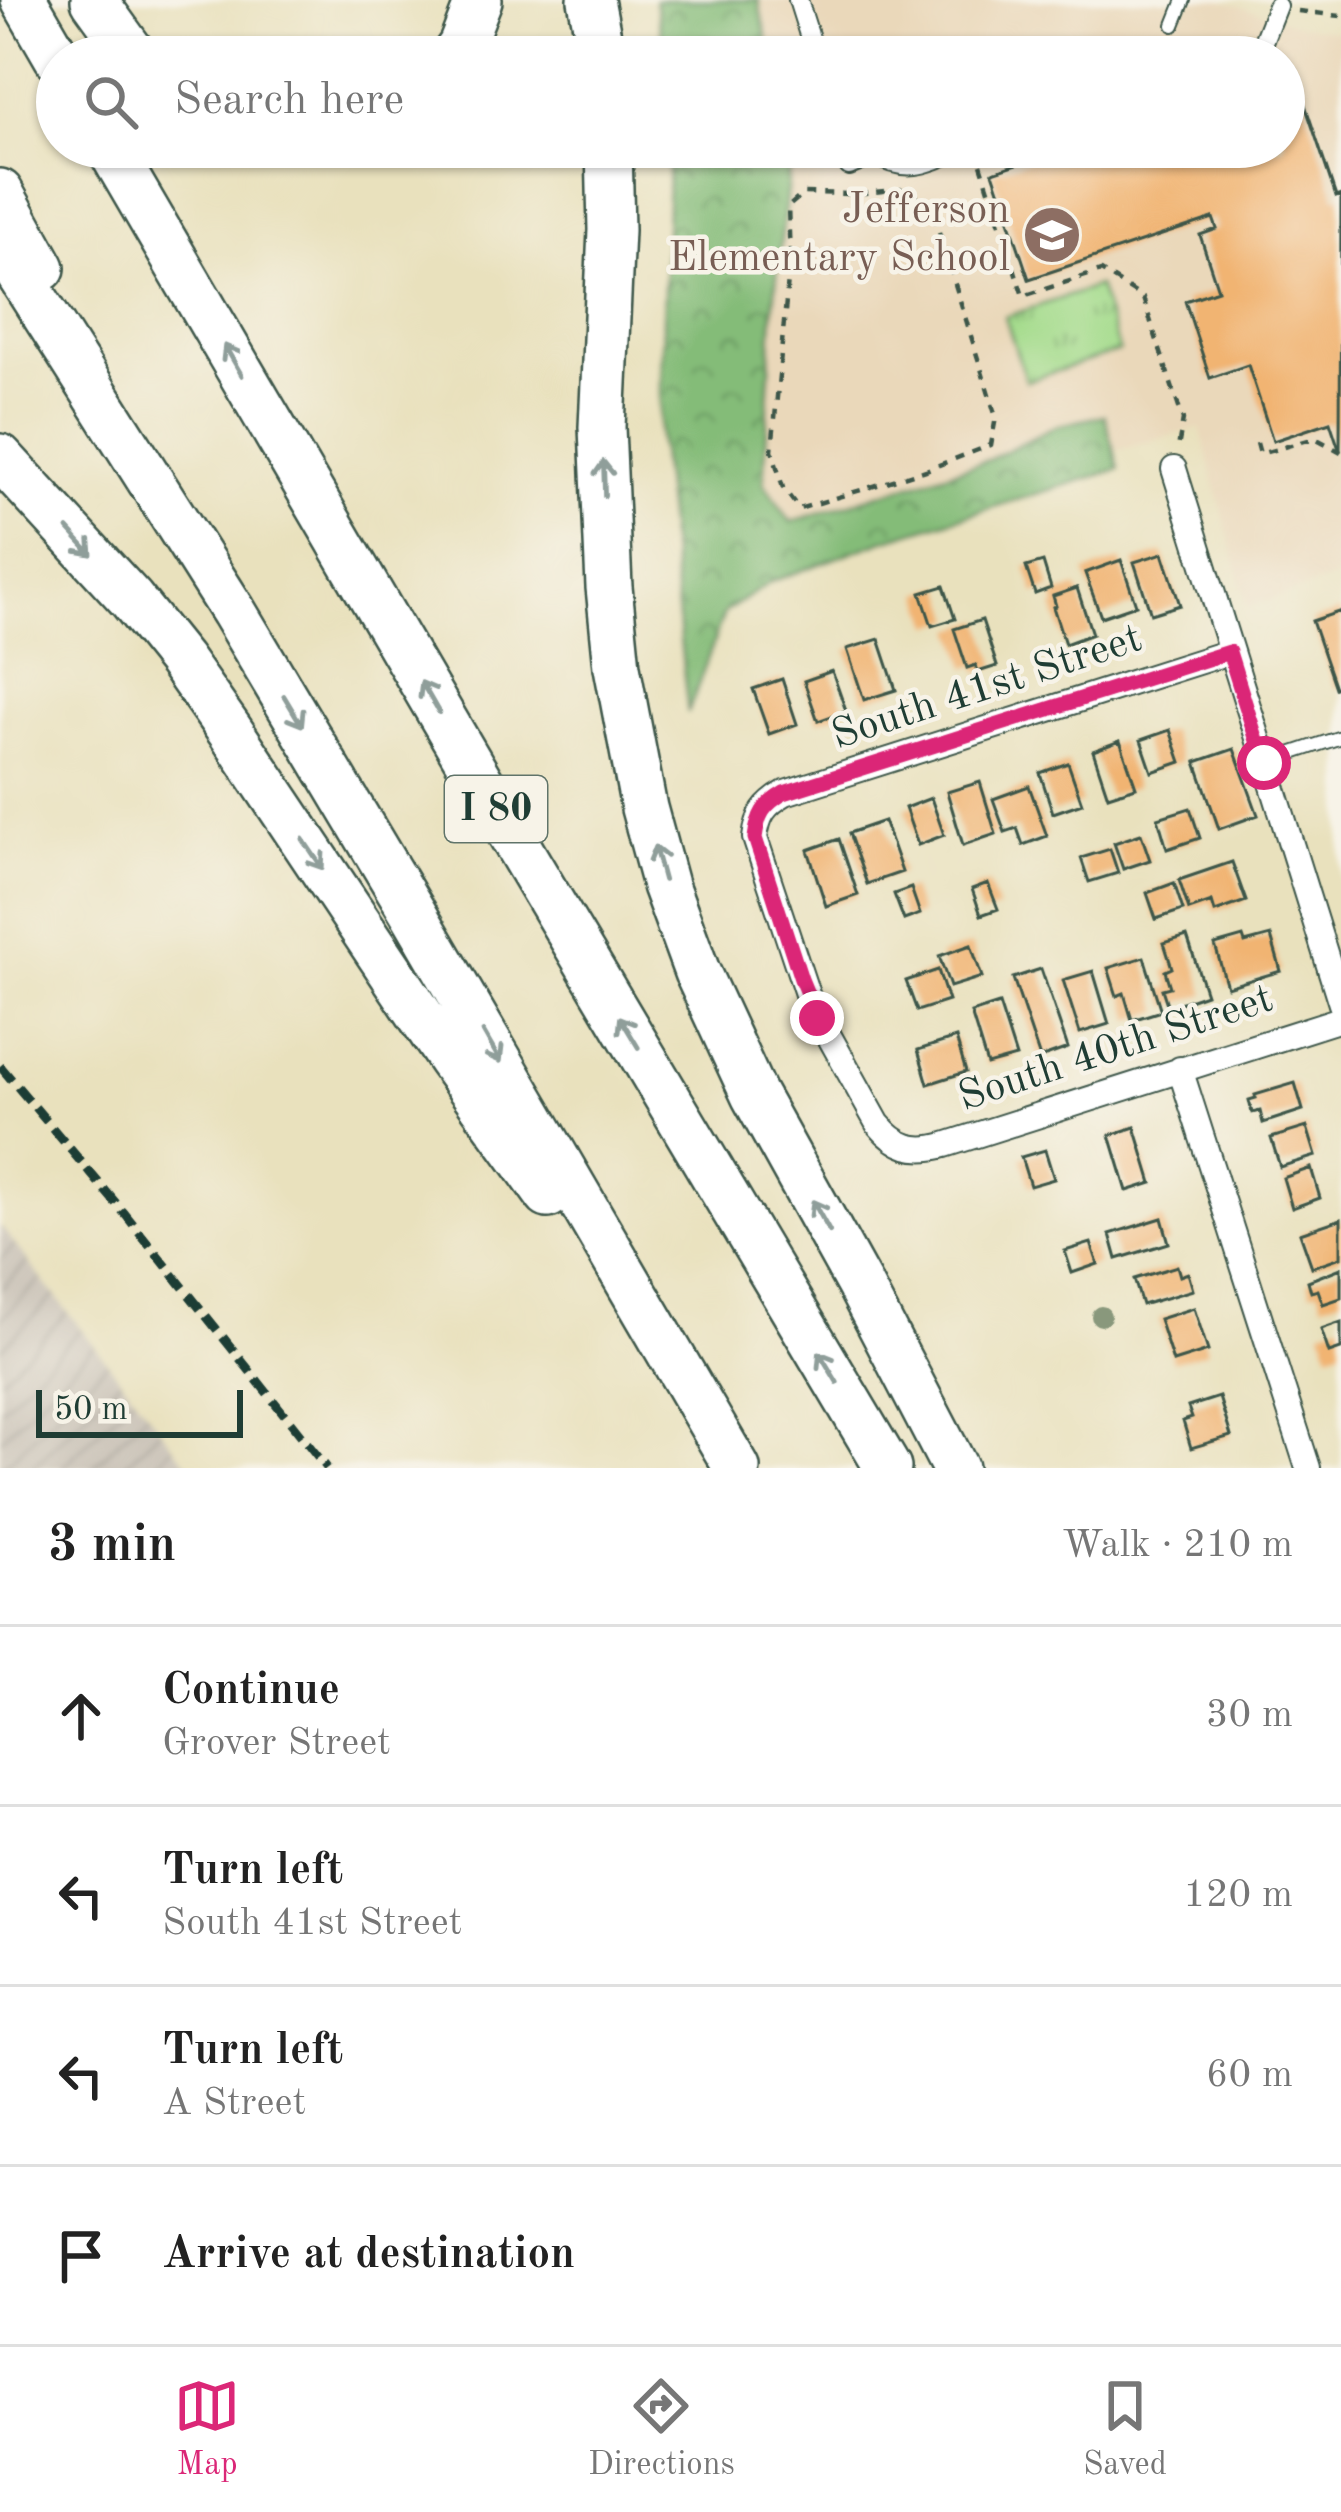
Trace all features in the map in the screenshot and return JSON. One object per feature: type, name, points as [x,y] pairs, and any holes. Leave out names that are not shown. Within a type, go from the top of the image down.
[{"type":"highway","points":[[24,0],[45,36]]},
{"type":"highway","points":[[94,0],[120,36]]},
{"type":"highway","points":[[465,36],[478,0]]},
{"type":"highway","points":[[591,0],[598,36]]},
{"type":"highway","name":"I 80","points":[[121,168],[888,1468]]},
{"type":"highway","points":[[610,168],[602,428],[608,566],[617,667],[644,808],[665,885],[698,972],[754,1095],[955,1468]]},
{"type":"highway","points":[[0,192],[233,611]]},
{"type":"highway","points":[[0,244],[233,611],[736,1468]]},
{"type":"highway","points":[[0,457],[131,599],[180,660],[448,1058],[694,1395]]},
{"type":"street","points":[[798,0],[809,36]]},
{"type":"street","points":[[1267,36],[1277,6]]},
{"type":"street","points":[[1174,469],[1341,1004]]},
{"type":"street","name":"South 41st Street","points":[[915,1150],[889,1138],[878,1124],[809,1000],[755,838],[757,818],[770,801],[784,793],[1229,652]]},
{"type":"street","name":"South 40th Street","points":[[915,1150],[945,1145],[1341,1018]]},
{"type":"street","points":[[1180,1069],[1308,1468]]},
{"type":"lane","points":[[1174,25],[1184,0]]},
{"type":"lane","points":[[1264,763],[1341,737]]},
{"type":"path","points":[[983,168],[1023,296],[1101,271],[1143,298],[1183,420],[1174,469]]},
{"type":"path","points":[[907,189],[930,202],[996,417],[992,445],[800,509],[782,488],[772,450],[790,258],[788,207],[804,193],[907,189]]},
{"type":"path","points":[[1257,443],[1260,454],[1316,438],[1341,452]]},
{"type":"shaded area","name":"Jefferson Elementary School","points":[[752,0],[1221,0],[1298,25],[1341,32],[1341,576],[1248,607],[1200,428],[758,546],[764,168],[1305,168],[1305,36],[756,36]]},
{"type":"shaded area","points":[[0,1226],[191,1468],[0,1468]]},
{"type":"green space","points":[[655,0],[758,0],[766,36],[661,36]]},
{"type":"green space","points":[[668,168],[790,168],[773,310],[764,483],[791,522],[988,460],[1056,426],[1105,415],[1119,469],[884,540],[770,582],[724,613],[688,713],[659,441]]},
{"type":"green space","points":[[1098,286],[1119,351],[1026,381],[1005,317]]},
{"type":"building","name":"Jefferson Elementary School","points":[[1305,105],[1336,197],[1341,195],[1340,452],[1330,422],[1273,441],[1248,365],[1210,378],[1185,301],[1218,290],[1200,235],[1217,229],[1213,218],[1029,279],[993,172],[1005,168],[1305,168]]},
{"type":"building","points":[[1163,553],[1180,605],[1151,614],[1134,562]]},
{"type":"building","points":[[1121,560],[1136,605],[1101,617],[1085,573]]},
{"type":"building","points":[[1043,562],[1051,588],[1035,594],[1026,567]]},
{"type":"building","points":[[944,586],[955,619],[932,626],[921,593]]},
{"type":"building","points":[[1077,588],[1092,634],[1065,644],[1053,596]]},
{"type":"building","points":[[1341,611],[1341,686],[1335,688],[1312,621]]},
{"type":"building","points":[[982,620],[997,666],[978,672],[976,665],[967,668],[954,629]]},
{"type":"building","points":[[879,639],[896,690],[864,700],[847,649]]},
{"type":"building","points":[[832,671],[846,711],[818,721],[804,681]]},
{"type":"building","points":[[782,679],[797,724],[769,734],[753,689]]},
{"type":"building","points":[[1170,730],[1181,762],[1152,772],[1141,740]]},
{"type":"building","points":[[1120,741],[1136,787],[1108,796],[1093,751]]},
{"type":"building","points":[[1234,749],[1258,815],[1219,829],[1196,762]]},
{"type":"building","points":[[1068,763],[1082,803],[1053,813],[1040,773]]},
{"type":"building","points":[[980,782],[996,834],[963,845],[947,792]]},
{"type":"building","points":[[1029,786],[1047,836],[1023,845],[1017,828],[1005,832],[993,799]]},
{"type":"building","points":[[931,798],[944,835],[918,845],[905,808]]},
{"type":"building","points":[[1190,808],[1200,838],[1167,849],[1158,818]]},
{"type":"building","points":[[884,821],[902,872],[867,884],[849,833]]},
{"type":"building","points":[[1141,834],[1150,860],[1123,869],[1114,843]]},
{"type":"building","points":[[839,839],[858,895],[826,906],[808,850]]},
{"type":"building","points":[[1110,849],[1118,873],[1089,882],[1081,858]]},
{"type":"building","points":[[1232,862],[1246,901],[1215,912],[1212,902],[1189,910],[1179,880]]},
{"type":"building","points":[[988,883],[998,909],[981,915],[972,889]]},
{"type":"building","points":[[1174,883],[1183,910],[1156,919],[1147,893]]},
{"type":"building","points":[[911,888],[920,914],[904,920],[894,894]]},
{"type":"building","points":[[1187,936],[1206,994],[1168,1007],[1162,989],[1170,987],[1165,971],[1172,968],[1164,943]]},
{"type":"building","points":[[1271,936],[1281,971],[1227,987],[1215,945]]},
{"type":"building","points":[[971,945],[982,977],[950,987],[939,956]]},
{"type":"building","points":[[1144,957],[1161,1011],[1132,1020],[1124,993],[1117,996],[1108,968]]},
{"type":"building","points":[[1041,969],[1068,1048],[1040,1058],[1013,978]]},
{"type":"building","points":[[938,970],[948,1001],[917,1011],[906,981]]},
{"type":"building","points":[[1093,971],[1109,1024],[1080,1033],[1063,980]]},
{"type":"building","points":[[999,1004],[1016,1057],[987,1065],[971,1013]]},
{"type":"building","points":[[956,1038],[966,1072],[928,1084],[918,1050]]},
{"type":"building","points":[[1295,1083],[1303,1110],[1263,1123],[1260,1111],[1252,1113],[1249,1100],[1255,1095]]},
{"type":"building","points":[[1135,1127],[1152,1183],[1127,1191],[1110,1135]]},
{"type":"building","points":[[1307,1127],[1316,1156],[1280,1167],[1271,1138]]},
{"type":"building","points":[[1045,1150],[1054,1179],[1030,1186],[1021,1157]]},
{"type":"building","points":[[1311,1168],[1320,1198],[1292,1208],[1283,1178]]},
{"type":"building","points":[[1162,1218],[1169,1243],[1117,1259],[1110,1234]]},
{"type":"building","points":[[1341,1219],[1341,1257],[1312,1267],[1300,1233]]},
{"type":"building","points":[[1091,1243],[1098,1264],[1072,1273],[1065,1251]]},
{"type":"building","points":[[1177,1266],[1180,1276],[1188,1273],[1193,1290],[1142,1305],[1134,1279]]},
{"type":"building","points":[[1341,1268],[1341,1298],[1323,1304],[1308,1281]]},
{"type":"building","points":[[1194,1308],[1208,1351],[1173,1362],[1159,1319]]},
{"type":"building","points":[[1341,1322],[1341,1349],[1329,1353],[1321,1329]]},
{"type":"building","points":[[1219,1397],[1231,1436],[1191,1448],[1183,1421],[1192,1418],[1188,1407]]},
{"type":"railway","points":[[0,1066],[327,1468]]},
{"type":"place","name":"Jefferson Elementary School","points":[[1052,235]]},
{"type":"route","points":[[817,1018],[755,838],[757,818],[770,801],[784,793],[1229,652],[1264,763]]}]
